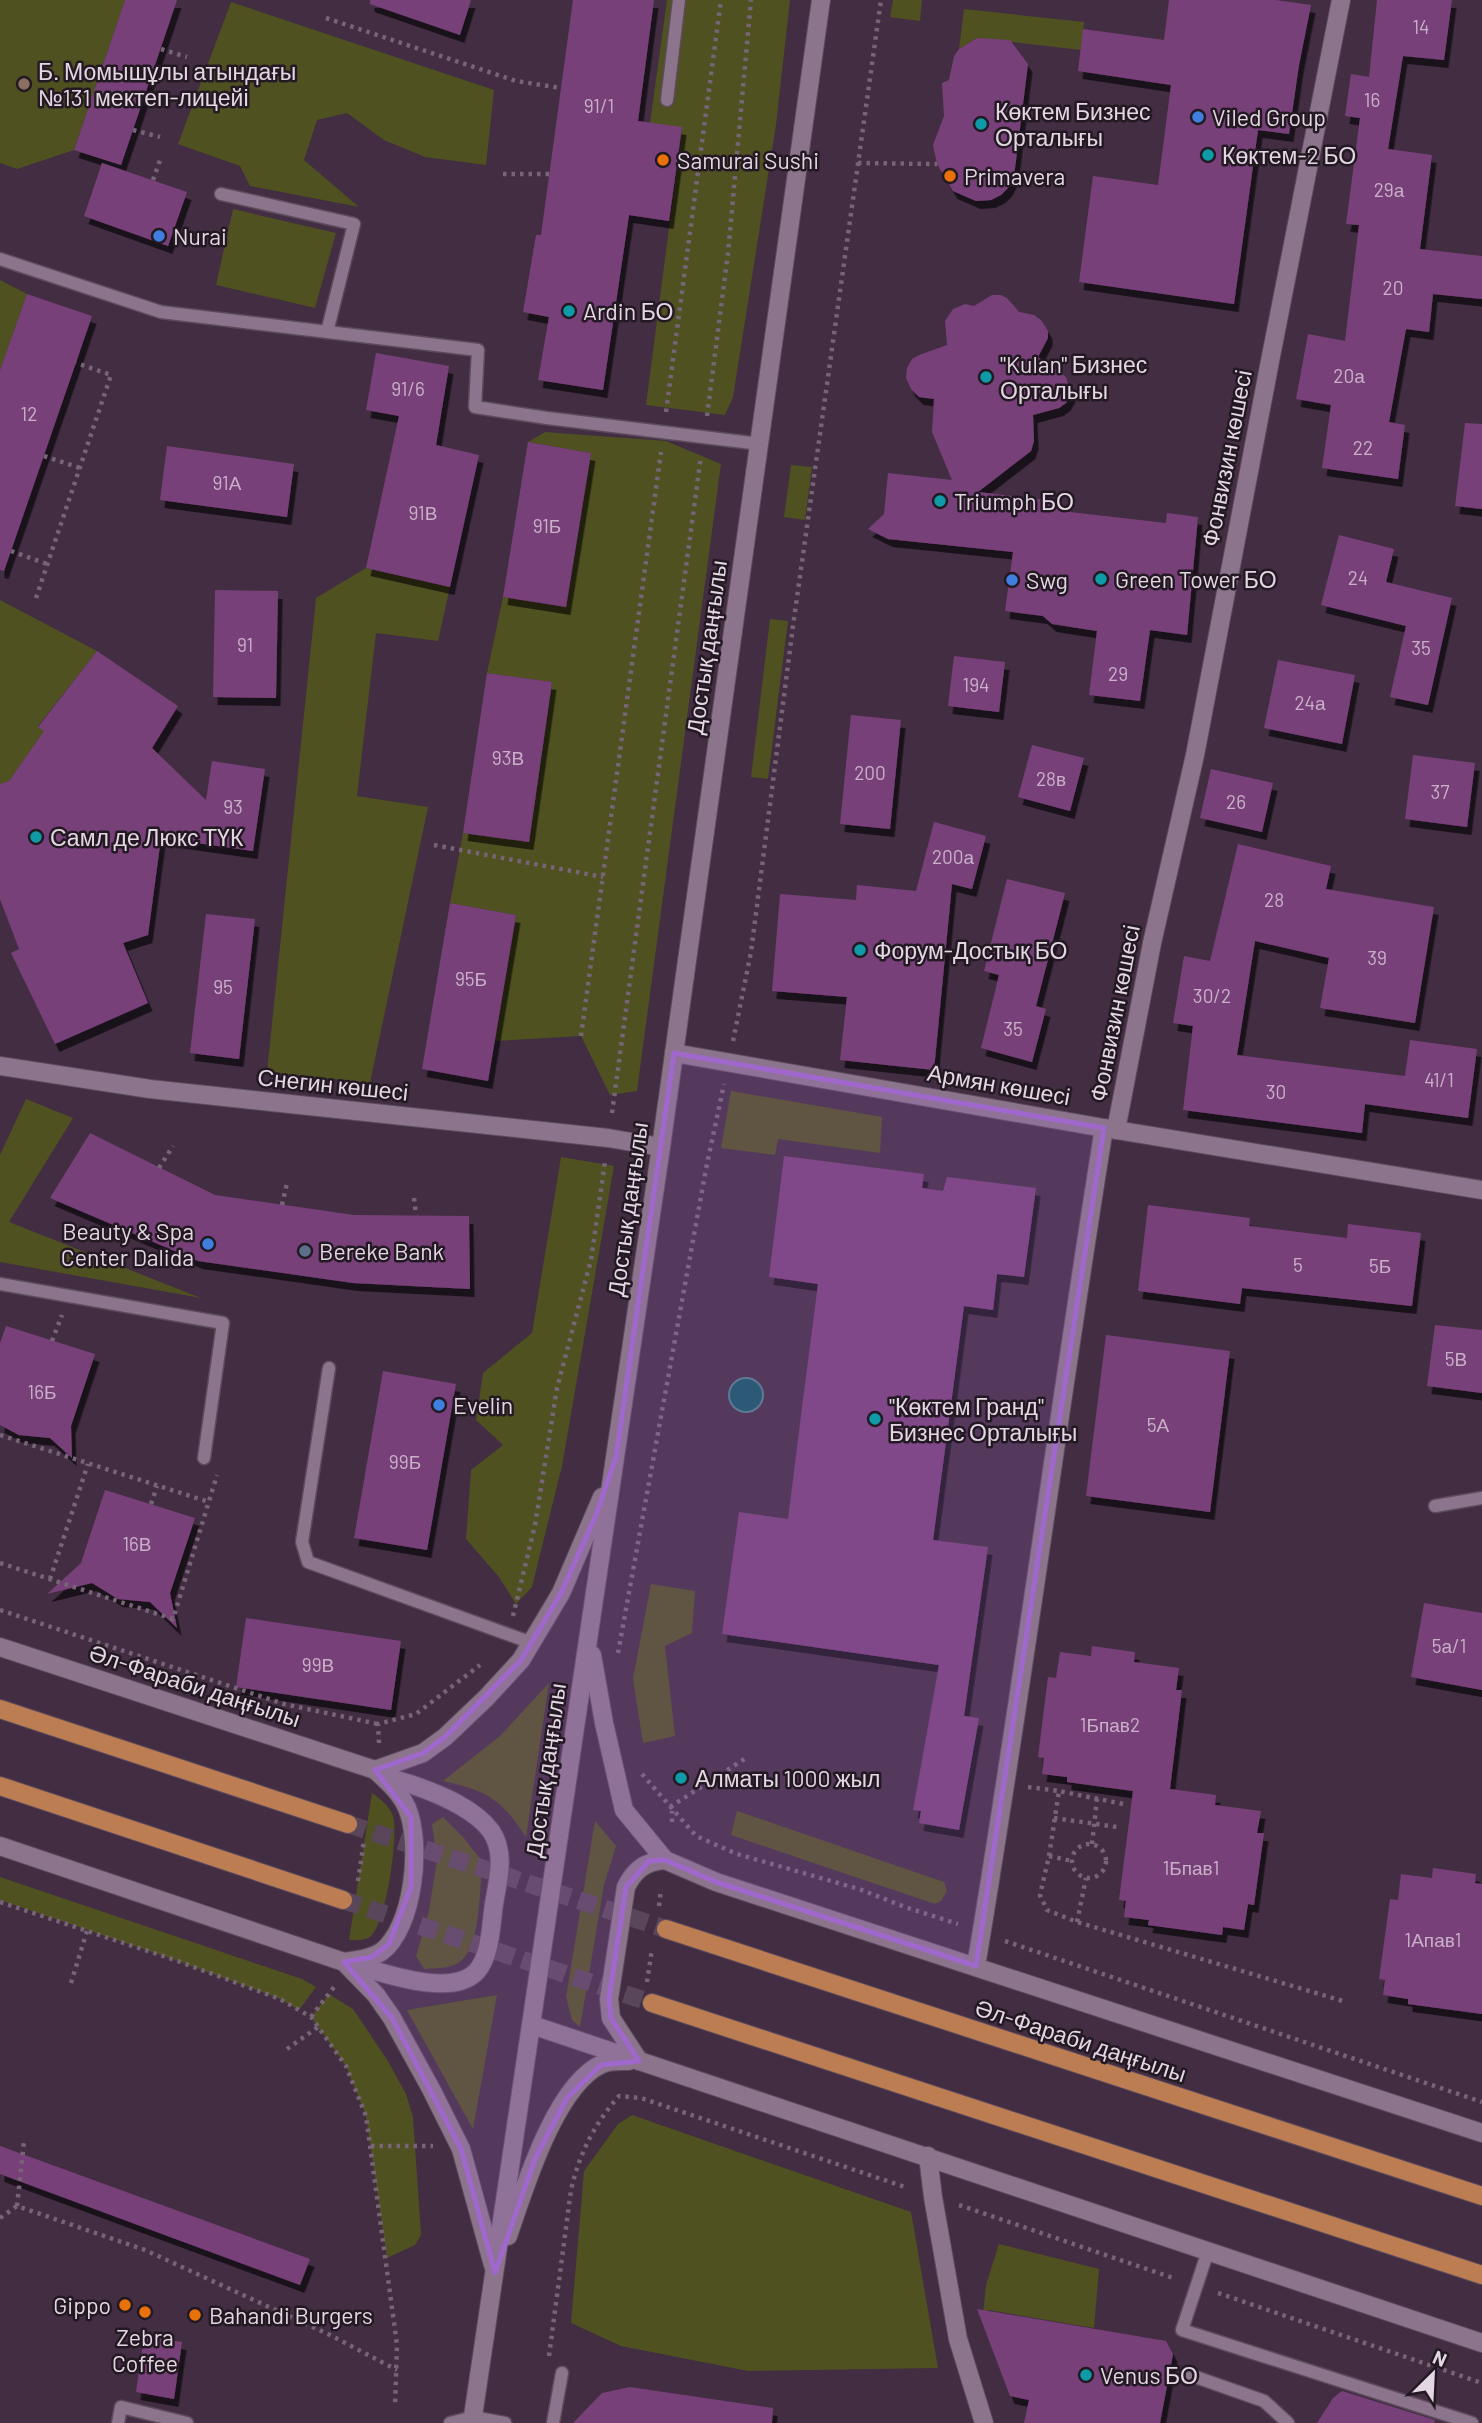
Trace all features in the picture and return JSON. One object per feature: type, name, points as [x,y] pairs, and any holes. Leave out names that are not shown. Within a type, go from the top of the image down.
[{"type":"main road","name":"Достық даңғылы","points":[[473,2420],[661,1147],[821,0]]},
{"type":"main road","name":"Фонвизин көшесі","points":[[976,1966],[1110,1129],[1195,755],[1341,0]]},
{"type":"main road","name":"Армян көшесі","points":[[674,1053],[1481,1192]]},
{"type":"main road","name":"Снегин көшесі","points":[[0,1066],[150,1089],[608,1138],[661,1147]]},
{"type":"main road","points":[[344,1962],[372,1957],[389,1944],[399,1927],[411,1887],[414,1855],[411,1817],[399,1794],[375,1770],[423,1753],[446,1737],[506,1677],[533,1643],[581,1550],[616,1457]]},
{"type":"main road","points":[[590,1637],[604,1723],[624,1810],[665,1860]]},
{"type":"main road","name":"Әл-Фараби даңғылы","points":[[0,1647],[375,1770],[468,1810],[490,1830],[498,1846],[501,1862],[486,1953],[478,1970],[466,1979],[447,1983],[395,1977],[344,1962]]},
{"type":"main road","points":[[0,1709],[348,1824]]},
{"type":"main road","points":[[0,1786],[343,1900]]},
{"type":"main road","points":[[0,1846],[344,1962],[376,1995],[392,2018],[410,2047],[461,2149],[495,2273]]},
{"type":"main road","points":[[639,2061],[611,2018],[609,1999],[626,1887],[633,1873],[649,1861],[665,1860],[716,1882],[1482,2133]]},
{"type":"main road","name":"Әл-Фараби даңғылы","points":[[662,1922],[1482,2196]]},
{"type":"main road","points":[[652,2003],[1482,2275]]},
{"type":"main road","points":[[532,2025],[1482,2343]]},
{"type":"main road","points":[[495,2273],[535,2159],[567,2098],[587,2073],[601,2065],[612,2061],[639,2061]]},
{"type":"main road","points":[[928,2156],[958,2339],[984,2423]]},
{"type":"main road","points":[[1380,2162],[1482,2188]]},
{"type":"main road","points":[[1357,2235],[1482,2285]]},
{"type":"lane","points":[[667,100],[679,0]]},
{"type":"lane","points":[[221,194],[354,225],[327,332]]},
{"type":"lane","points":[[0,259],[161,312],[478,349],[475,407],[760,444]]},
{"type":"lane","points":[[0,1284],[223,1323],[204,1458]]},
{"type":"lane","points":[[329,1368],[302,1542],[308,1562],[533,1643]]},
{"type":"lane","points":[[1435,1506],[1482,1498]]},
{"type":"lane","points":[[1208,2251],[1182,2330],[1472,2423]]},
{"type":"lane","points":[[553,2423],[562,2373]]},
{"type":"lane","points":[[1190,2375],[1264,2401],[1288,2423]]},
{"type":"lane","points":[[118,2423],[121,2407],[187,2423]]},
{"type":"lane","points":[[450,2423],[473,2420],[505,2423]]},
{"type":"path","points":[[581,1036],[721,0]]},
{"type":"path","points":[[610,1121],[728,253],[751,0]]},
{"type":"path","points":[[616,1665],[706,1169],[751,952],[881,0]]},
{"type":"path","points":[[326,18],[516,81],[561,88]]},
{"type":"path","points":[[161,49],[187,57]]},
{"type":"path","points":[[133,130],[160,137]]},
{"type":"path","points":[[153,180],[160,160]]},
{"type":"path","points":[[858,163],[937,164]]},
{"type":"path","points":[[503,174],[549,174]]},
{"type":"path","points":[[36,597],[111,375],[76,363]]},
{"type":"path","points":[[44,456],[80,468]]},
{"type":"path","points":[[11,551],[47,564]]},
{"type":"path","points":[[434,845],[603,877]]},
{"type":"path","points":[[159,1167],[173,1146]]},
{"type":"path","points":[[0,1610],[284,1704],[378,1724],[416,1714],[488,1658],[508,1634],[535,1525],[557,1388],[591,1260],[606,1151]]},
{"type":"path","points":[[282,1205],[286,1183]]},
{"type":"path","points":[[414,1198],[416,1215]]},
{"type":"path","points":[[0,1435],[209,1502]]},
{"type":"path","points":[[0,1563],[173,1619],[221,1463],[204,1458]]},
{"type":"path","points":[[50,1579],[88,1464]]},
{"type":"path","points":[[151,1504],[157,1486]]},
{"type":"path","points":[[378,1724],[379,1744]]},
{"type":"path","points":[[670,1807],[746,1758]]},
{"type":"path","points":[[641,1773],[696,1836],[737,1854],[859,1889],[905,1907],[982,1931],[1022,1948],[1482,2102]]},
{"type":"path","points":[[1123,1804],[1059,1791],[1040,1895],[1047,1910],[1077,1922],[1343,2001]]},
{"type":"path","points":[[1092,1844],[1097,1799]]},
{"type":"path","points":[[670,1807],[674,1812],[671,1822]]},
{"type":"path","points":[[1054,1818],[1117,1827]]},
{"type":"path","points":[[357,1886],[366,1833]]},
{"type":"path","points":[[1092,1844],[1104,1853],[1106,1864],[1101,1874],[1086,1878],[1076,1872],[1072,1861],[1076,1850],[1092,1844]]},
{"type":"path","points":[[1049,1856],[1072,1861]]},
{"type":"path","points":[[1077,1922],[1086,1878]]},
{"type":"path","points":[[661,1889],[662,1922]]},
{"type":"path","points":[[0,1902],[175,1960],[280,1999],[311,2017],[345,2066],[366,2116],[397,2345],[395,2407]]},
{"type":"path","points":[[71,1983],[87,1931]]},
{"type":"path","points":[[647,1984],[653,1943]]},
{"type":"path","points":[[311,2017],[328,1994]]},
{"type":"path","points":[[287,2049],[318,2026]]},
{"type":"path","points":[[547,2368],[571,2190],[577,2164],[602,2115],[619,2095],[641,2098],[1482,2383]]},
{"type":"path","points":[[0,2218],[17,2206],[24,2141]]},
{"type":"path","points":[[371,2146],[440,2146]]},
{"type":"path","points":[[569,2164],[577,2164]]},
{"type":"path","points":[[17,2206],[145,2250],[330,2335],[397,2370]]},
{"type":"highlighted area","points":[[674,1053],[1104,1128],[976,1966],[716,1882],[665,1860],[649,1861],[626,1887],[609,1999],[611,2018],[639,2061],[601,2065],[567,2098],[535,2159],[495,2273],[461,2149],[392,2018],[344,1962],[372,1957],[389,1944],[411,1887],[411,1817],[375,1770],[423,1753],[445,1737],[521,1660],[561,1593],[596,1515],[616,1457]]},
{"type":"shaded area","points":[[0,0],[125,0],[74,150],[17,169],[0,163]]},
{"type":"shaded area","points":[[667,0],[790,0],[776,125],[733,397],[725,415],[646,405],[682,128],[650,123]]},
{"type":"shaded area","points":[[893,0],[922,0],[920,21],[890,17]]},
{"type":"shaded area","points":[[231,2],[494,90],[486,165],[425,157],[384,140],[347,113],[317,120],[304,160],[359,207],[250,186],[240,166],[178,144]]},
{"type":"shaded area","points":[[964,9],[1084,22],[1081,50],[977,38],[959,49]]},
{"type":"shaded area","points":[[233,209],[336,233],[315,308],[216,285]]},
{"type":"shaded area","points":[[0,280],[27,294],[0,370]]},
{"type":"shaded area","points":[[545,432],[666,441],[721,464],[637,1091],[610,1095],[581,1036],[495,1041],[516,915],[450,903],[463,833],[529,842],[552,682],[487,673],[503,597],[566,607],[591,453],[528,442]]},
{"type":"shaded area","points":[[791,465],[812,467],[805,520],[784,517]]},
{"type":"shaded area","points":[[366,568],[450,587],[438,641],[376,633],[357,796],[428,807],[370,1083],[267,1072],[316,598]]},
{"type":"shaded area","points":[[0,600],[97,651],[38,726],[44,731],[9,781],[0,784]]},
{"type":"shaded area","points":[[770,619],[788,621],[768,779],[751,777]]},
{"type":"shaded area","points":[[731,1091],[882,1117],[880,1153],[778,1139],[775,1155],[721,1148]]},
{"type":"shaded area","points":[[26,1099],[73,1118],[9,1222],[201,1298],[0,1262],[0,1155]]},
{"type":"shaded area","points":[[561,1157],[614,1166],[562,1466],[532,1587],[516,1604],[499,1577],[466,1539],[471,1470],[503,1445],[476,1420],[483,1373],[532,1333]]},
{"type":"shaded area","points":[[651,1584],[695,1591],[692,1633],[665,1646],[675,1736],[643,1743],[633,1679]]},
{"type":"shaded area","points":[[549,1683],[526,1837],[509,1814],[492,1798],[443,1781],[500,1736]]},
{"type":"shaded area","points":[[372,1793],[387,1806],[393,1816],[394,1841],[390,1879],[376,1929],[368,1938],[349,1940]]},
{"type":"shaded area","points":[[737,1811],[944,1882],[947,1891],[941,1901],[935,1904],[731,1835]]},
{"type":"shaded area","points":[[443,1817],[482,1861],[478,1914],[472,1942],[461,1961],[448,1967],[424,1969],[416,1956],[429,1911],[437,1860],[432,1824]]},
{"type":"shaded area","points":[[595,1821],[616,1846],[604,1885],[580,2027],[572,2020],[566,1997]]},
{"type":"shaded area","points":[[0,1877],[302,1979],[316,1987],[299,2010],[280,1999],[175,1960],[0,1900]]},
{"type":"shaded area","points":[[329,1994],[353,2009],[388,2061],[406,2094],[413,2117],[421,2235],[415,2245],[387,2258],[366,2116],[346,2066],[311,2017]]},
{"type":"shaded area","points":[[497,1995],[473,2129],[407,2010]]},
{"type":"shaded area","points":[[632,2115],[911,2212],[938,2368],[748,2371],[621,2346],[571,2323],[584,2171],[618,2124]]},
{"type":"shaded area","points":[[999,2244],[1099,2269],[1094,2328],[988,2310],[983,2314],[986,2285]]},
{"type":"water","points":[[746,1378],[758,1383],[763,1395],[758,1407],[746,1412],[734,1407],[729,1395],[734,1383]]},
{"type":"building","points":[[125,0],[177,0],[121,165],[74,150]]},
{"type":"building","points":[[370,0],[471,0],[460,35],[370,4]]},
{"type":"building","points":[[573,0],[654,0],[638,121],[682,127],[669,221],[629,215],[603,390],[538,380],[549,317],[523,312],[536,235],[541,235]]},
{"type":"building","name":"Көктем-2 БО","points":[[1169,0],[1276,0],[1311,5],[1289,134],[1258,130],[1234,304],[1079,282],[1093,176],[1158,185],[1171,85],[1078,71],[1083,29],[1164,40]]},
{"type":"building","points":[[1377,0],[1452,0],[1444,60],[1403,56],[1388,149],[1432,155],[1420,249],[1482,256],[1482,299],[1433,294],[1429,332],[1406,329],[1389,422],[1405,425],[1398,479],[1322,468],[1331,405],[1296,399],[1308,334],[1345,341],[1359,225],[1346,224],[1360,118],[1345,116],[1351,74],[1369,77]]},
{"type":"building","name":"Көктем Бизнес Орталығы","points":[[977,38],[1010,40],[1028,64],[1014,176],[1001,195],[991,200],[976,201],[953,191],[937,164],[933,145],[944,116],[942,83],[949,80],[954,56],[959,49]]},
{"type":"building","points":[[102,163],[187,192],[168,246],[84,216]]},
{"type":"building","points":[[27,294],[92,316],[4,571],[0,570],[0,370]]},
{"type":"building","points":[[992,295],[1007,298],[1019,312],[1034,315],[1041,320],[1048,331],[1048,338],[1038,357],[1066,377],[1071,394],[1059,408],[1033,415],[1034,441],[1031,451],[978,492],[1062,502],[1061,511],[1166,523],[1167,513],[1198,517],[1187,635],[1150,630],[1140,701],[1089,695],[1097,631],[1052,624],[1043,616],[1005,611],[1013,552],[888,539],[868,529],[884,514],[888,473],[952,480],[932,432],[934,399],[919,397],[911,389],[906,378],[907,368],[912,359],[947,345],[945,321],[953,309],[965,304],[974,306]]},
{"type":"building","points":[[376,353],[449,366],[436,445],[479,455],[450,587],[366,568],[399,416],[366,410]]},
{"type":"building","points":[[1465,423],[1482,424],[1482,509],[1455,506]]},
{"type":"building","points":[[528,442],[591,453],[566,607],[503,597]]},
{"type":"building","points":[[167,446],[294,464],[287,517],[160,500]]},
{"type":"building","points":[[1339,535],[1394,549],[1386,582],[1452,598],[1428,705],[1390,697],[1406,626],[1321,605]]},
{"type":"building","points":[[215,590],[278,591],[276,698],[213,697]]},
{"type":"building","name":"Самл де Люкс ТҮК","points":[[97,651],[178,706],[152,748],[206,800],[212,761],[265,769],[253,851],[161,838],[148,935],[123,943],[148,1003],[55,1044],[11,953],[19,949],[0,899],[0,784],[9,781],[44,731],[38,727]]},
{"type":"building","points":[[954,656],[1005,662],[999,712],[948,706]]},
{"type":"building","points":[[1278,660],[1355,675],[1342,744],[1264,728]]},
{"type":"building","points":[[487,673],[552,682],[529,842],[463,833]]},
{"type":"building","points":[[851,715],[901,720],[890,829],[840,824]]},
{"type":"building","points":[[1032,745],[1084,758],[1070,811],[1018,797]]},
{"type":"building","points":[[1413,755],[1475,763],[1467,827],[1405,819]]},
{"type":"building","points":[[1211,769],[1273,783],[1262,832],[1200,818]]},
{"type":"building","name":"Форум-Достық БО","points":[[934,822],[986,836],[972,889],[952,884],[934,1070],[840,1060],[847,997],[772,991],[780,894],[856,900],[857,885],[916,891]]},
{"type":"building","points":[[1238,844],[1331,866],[1326,889],[1434,907],[1415,1023],[1320,1008],[1329,958],[1255,941],[1237,1055],[1405,1076],[1410,1040],[1477,1049],[1468,1118],[1365,1104],[1362,1133],[1183,1110],[1193,1026],[1173,1023],[1184,956],[1210,961]]},
{"type":"building","points":[[1007,879],[1065,893],[1036,1006],[1046,1009],[1032,1062],[981,1048],[999,975],[984,971]]},
{"type":"building","points":[[450,903],[516,915],[488,1081],[422,1069]]},
{"type":"building","points":[[206,914],[255,919],[239,1059],[190,1053]]},
{"type":"building","points":[[90,1133],[215,1195],[354,1215],[469,1216],[470,1289],[353,1283],[198,1261],[50,1198]]},
{"type":"building","name":"\"Көктем Гранд\" Бизнес Орталығы","points":[[784,1156],[924,1174],[922,1188],[943,1191],[947,1177],[1036,1188],[1024,1277],[997,1274],[993,1310],[964,1306],[933,1540],[988,1547],[964,1716],[979,1718],[959,1830],[919,1823],[921,1811],[913,1810],[939,1665],[722,1634],[739,1512],[788,1519],[818,1284],[769,1277]]},
{"type":"building","points":[[1148,1205],[1250,1218],[1249,1226],[1347,1238],[1348,1224],[1421,1233],[1412,1306],[1242,1288],[1240,1304],[1138,1291]]},
{"type":"building","points":[[1435,1325],[1482,1330],[1482,1393],[1427,1386]]},
{"type":"building","points":[[6,1326],[95,1354],[71,1426],[72,1458],[50,1438],[19,1435],[0,1425],[0,1343]]},
{"type":"building","points":[[1106,1335],[1230,1351],[1210,1512],[1086,1496]]},
{"type":"building","points":[[383,1371],[456,1384],[427,1550],[354,1538]]},
{"type":"building","points":[[105,1490],[195,1518],[170,1593],[177,1628],[150,1602],[118,1599],[92,1583],[47,1594],[81,1563]]},
{"type":"building","points":[[1424,1603],[1482,1613],[1482,1690],[1411,1677]]},
{"type":"building","points":[[246,1618],[401,1641],[391,1710],[236,1687]]},
{"type":"building","points":[[1092,1646],[1135,1652],[1134,1662],[1179,1668],[1176,1690],[1182,1690],[1170,1789],[1216,1795],[1215,1805],[1261,1811],[1257,1833],[1264,1833],[1254,1905],[1248,1904],[1244,1930],[1223,1927],[1222,1935],[1148,1925],[1149,1920],[1124,1917],[1126,1901],[1119,1900],[1133,1791],[1067,1782],[1067,1777],[1042,1774],[1044,1758],[1038,1757],[1048,1677],[1056,1678],[1060,1652],[1091,1656]]},
{"type":"building","points":[[1433,1868],[1476,1874],[1475,1883],[1482,1884],[1482,2014],[1408,2004],[1408,1999],[1383,1995],[1385,1980],[1379,1979],[1390,1899],[1398,1900],[1401,1874],[1432,1878]]},
{"type":"building","points":[[0,2146],[310,2259],[300,2285],[0,2174]]},
{"type":"building","name":"Venus БО","points":[[977,2309],[1166,2341],[1173,2354],[1160,2423],[1024,2423],[1029,2400],[1010,2396]]},
{"type":"building","points":[[144,2337],[182,2342],[174,2399],[136,2392]]},
{"type":"building","points":[[630,2387],[773,2408],[772,2423],[573,2423],[602,2393]]},
{"type":"building","points":[[1342,2391],[1435,2420],[1434,2423],[1317,2423],[1333,2398]]},
{"type":"tunnel","points":[[348,1824],[666,1929]]},
{"type":"tunnel","points":[[343,1900],[652,2003]]},
{"type":"place","name":"Б. Момышұлы атындағы №131 мектеп-лицейі","points":[[24,84]]},
{"type":"place","name":"Viled Group","points":[[1198,117]]},
{"type":"place","name":"Көктем Бизнес Орталығы","points":[[981,124]]},
{"type":"place","name":"Көктем-2 БО","points":[[1208,155]]},
{"type":"place","name":"Samurai Sushi","points":[[663,160]]},
{"type":"place","name":"Primavera","points":[[950,176]]},
{"type":"place","name":"Nurai","points":[[159,236]]},
{"type":"place","name":"Ardin БО","points":[[569,311]]},
{"type":"place","name":"\"Kulan\" Бизнес Орталығы","points":[[986,377]]},
{"type":"place","name":"Triumph БО","points":[[940,501]]},
{"type":"place","name":"Green Tower БО","points":[[1101,579]]},
{"type":"place","name":"Swg","points":[[1012,580]]},
{"type":"place","name":"Самл де Люкс ТҮК","points":[[36,837]]},
{"type":"place","name":"Форум-Достық БО","points":[[860,950]]},
{"type":"place","name":"Beauty & Spa Center Dalida","points":[[208,1244]]},
{"type":"place","name":"Bereke Bank","points":[[305,1251]]},
{"type":"place","name":"Evelin","points":[[439,1405]]},
{"type":"place","name":"\"Көктем Гранд\" Бизнес Орталығы","points":[[875,1419]]},
{"type":"place","name":"Алматы 1000 жыл","points":[[681,1778]]},
{"type":"place","name":"Gippo","points":[[125,2305]]},
{"type":"place","name":"Zebra Coffee","points":[[145,2312]]},
{"type":"place","name":"Bahandi Burgers","points":[[195,2315]]},
{"type":"place","name":"Venus БО","points":[[1086,2375]]}]
